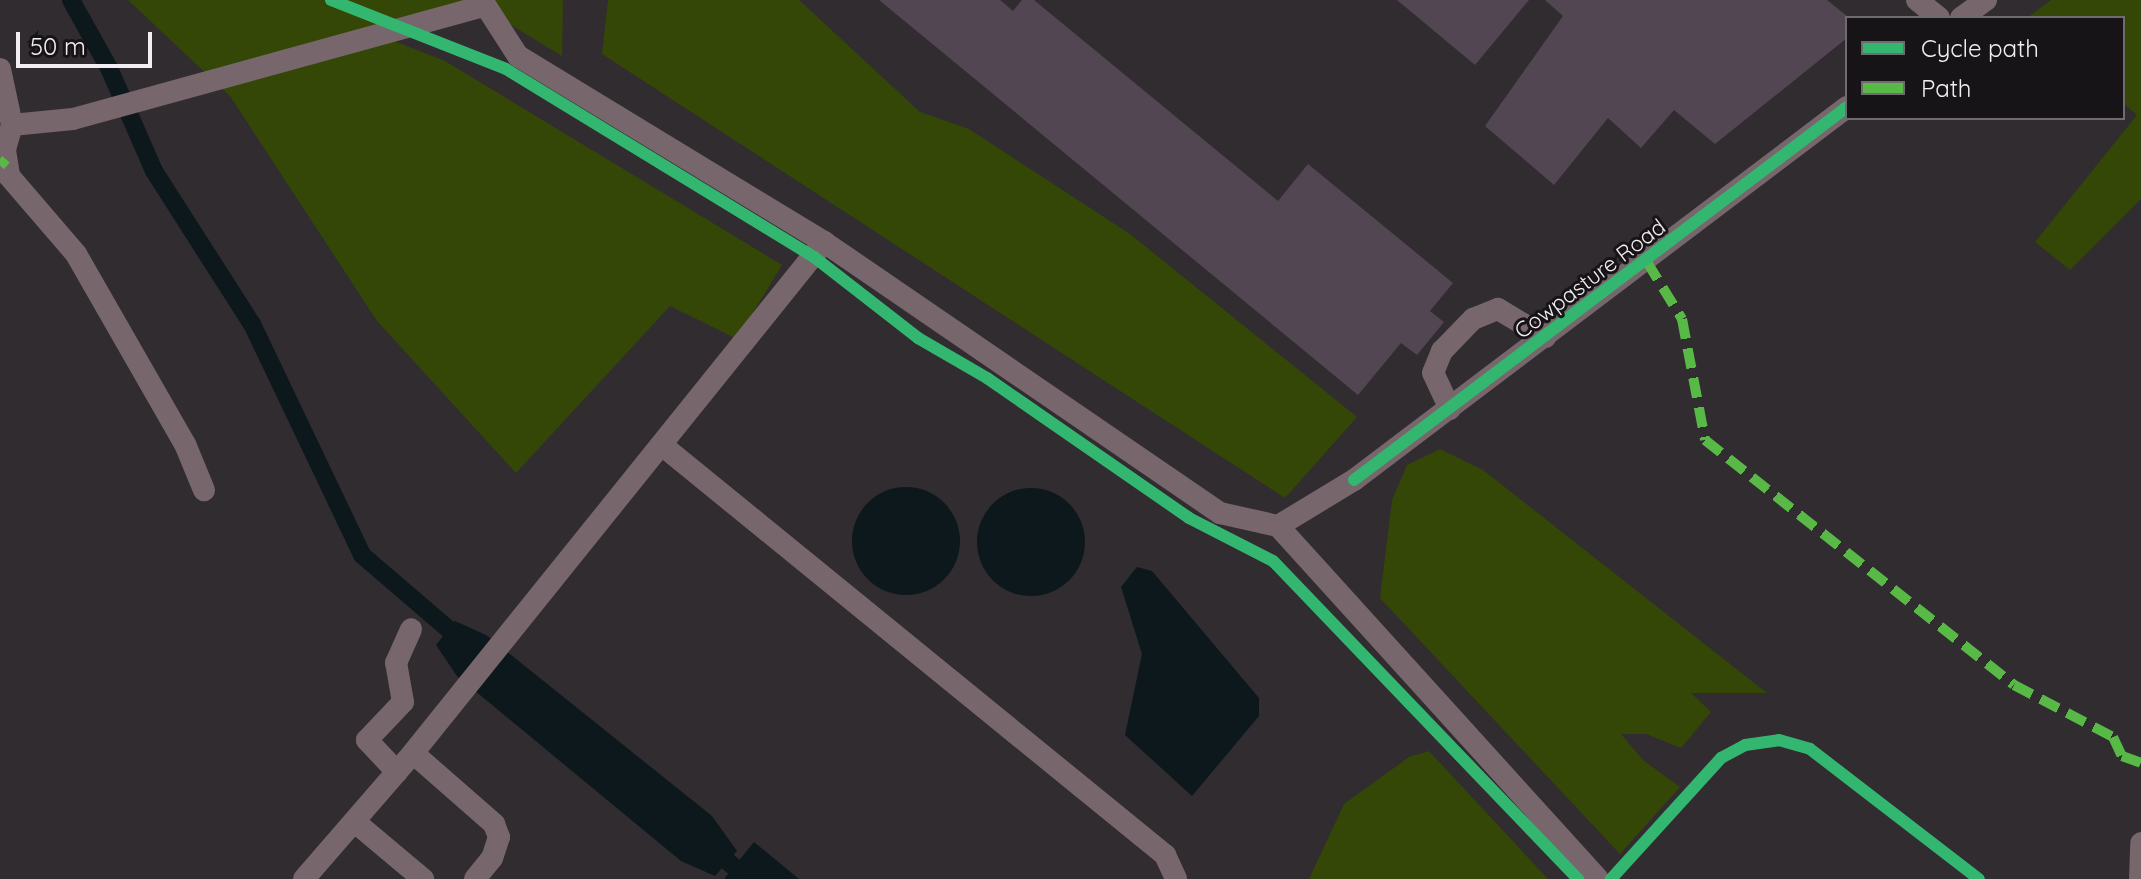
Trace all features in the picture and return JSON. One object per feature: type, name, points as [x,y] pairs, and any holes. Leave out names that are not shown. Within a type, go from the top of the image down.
[{"type":"street","points":[[1917,0],[1937,16]]},
{"type":"street","points":[[1964,16],[1986,0]]},
{"type":"street","points":[[12,125],[101,112],[483,3],[518,56],[824,242],[1220,513],[1278,526],[1598,879]]},
{"type":"street","points":[[0,69],[12,125],[5,150],[9,176],[76,254],[185,444],[204,490]]},
{"type":"street","name":"Cowpasture Road","points":[[1278,526],[1354,480],[1845,109]]},
{"type":"street","points":[[304,879],[413,753],[824,242]]},
{"type":"street","points":[[1450,409],[1433,373],[1442,351],[1473,319],[1498,309],[1545,337]]},
{"type":"street","points":[[663,446],[1165,855],[1176,879]]},
{"type":"street","points":[[397,772],[367,740],[403,702],[396,663],[411,629]]},
{"type":"street","points":[[413,753],[494,824],[499,837],[492,858],[475,879]]},
{"type":"street","points":[[355,822],[423,879]]},
{"type":"street","points":[[2140,879],[2141,843]]},
{"type":"green space","points":[[128,0],[470,0],[371,32],[445,61],[782,265],[737,339],[670,306],[516,473],[377,321],[230,96]]},
{"type":"green space","points":[[470,0],[563,0],[562,56]]},
{"type":"green space","points":[[608,0],[799,0],[920,112],[969,129],[1130,234],[1357,417],[1285,498],[602,54]]},
{"type":"green space","points":[[2051,0],[2141,0],[2141,199],[2070,270],[2035,242],[2137,115],[2125,105],[2125,16],[2030,16]]},
{"type":"green space","points":[[1440,449],[1483,470],[1767,693],[1691,693],[1711,712],[1681,748],[1646,734],[1621,734],[1643,760],[1680,787],[1620,854],[1380,598],[1392,500],[1407,465]]},
{"type":"green space","points":[[1429,751],[1548,879],[1309,879],[1344,804],[1409,757]]},
{"type":"shaded area","points":[[906,487],[927,491],[944,503],[956,520],[960,541],[956,562],[944,579],[927,591],[906,595],[885,591],[868,579],[856,562],[852,541],[856,520],[868,503],[885,491]]},
{"type":"shaded area","points":[[1031,488],[1052,492],[1069,504],[1081,521],[1085,542],[1081,563],[1069,580],[1052,592],[1031,596],[1010,592],[993,580],[981,563],[977,542],[981,521],[993,504],[1010,492]]},
{"type":"shaded area","points":[[1137,567],[1152,571],[1259,698],[1259,716],[1192,796],[1125,735],[1142,654],[1121,587]]},
{"type":"shaded area","points":[[455,621],[486,635],[712,816],[737,851],[715,876],[681,861],[457,676],[436,645]]},
{"type":"shaded area","points":[[754,842],[799,879],[724,879]]},
{"type":"building","points":[[879,0],[1000,0],[1013,11],[1022,0],[1034,0],[1278,201],[1308,164],[1453,283],[1430,311],[1444,322],[1417,355],[1401,343],[1358,395]]},
{"type":"building","points":[[1397,0],[1529,0],[1475,65]]},
{"type":"building","points":[[1545,0],[1827,0],[1847,16],[1845,40],[1715,144],[1674,110],[1641,148],[1608,118],[1554,185],[1485,126],[1563,16]]},
{"type":"waterway","points":[[71,0],[109,68],[154,171],[252,324],[362,555],[467,645]]},
{"type":"waterway","points":[[708,845],[734,867]]},
{"type":"marked path","points":[[0,166],[6,159]]},
{"type":"marked path","points":[[1647,262],[1682,319],[1705,440],[2014,685],[2113,737],[2122,756],[2141,763]]},
{"type":"cycle path","points":[[331,0],[506,69],[814,257],[918,338],[987,378],[1189,518],[1273,561],[1578,879]]},
{"type":"cycle path","points":[[1354,480],[1845,109]]},
{"type":"cycle path","points":[[1611,879],[1721,758],[1745,745],[1779,740],[1810,749],[1979,879]]}]
